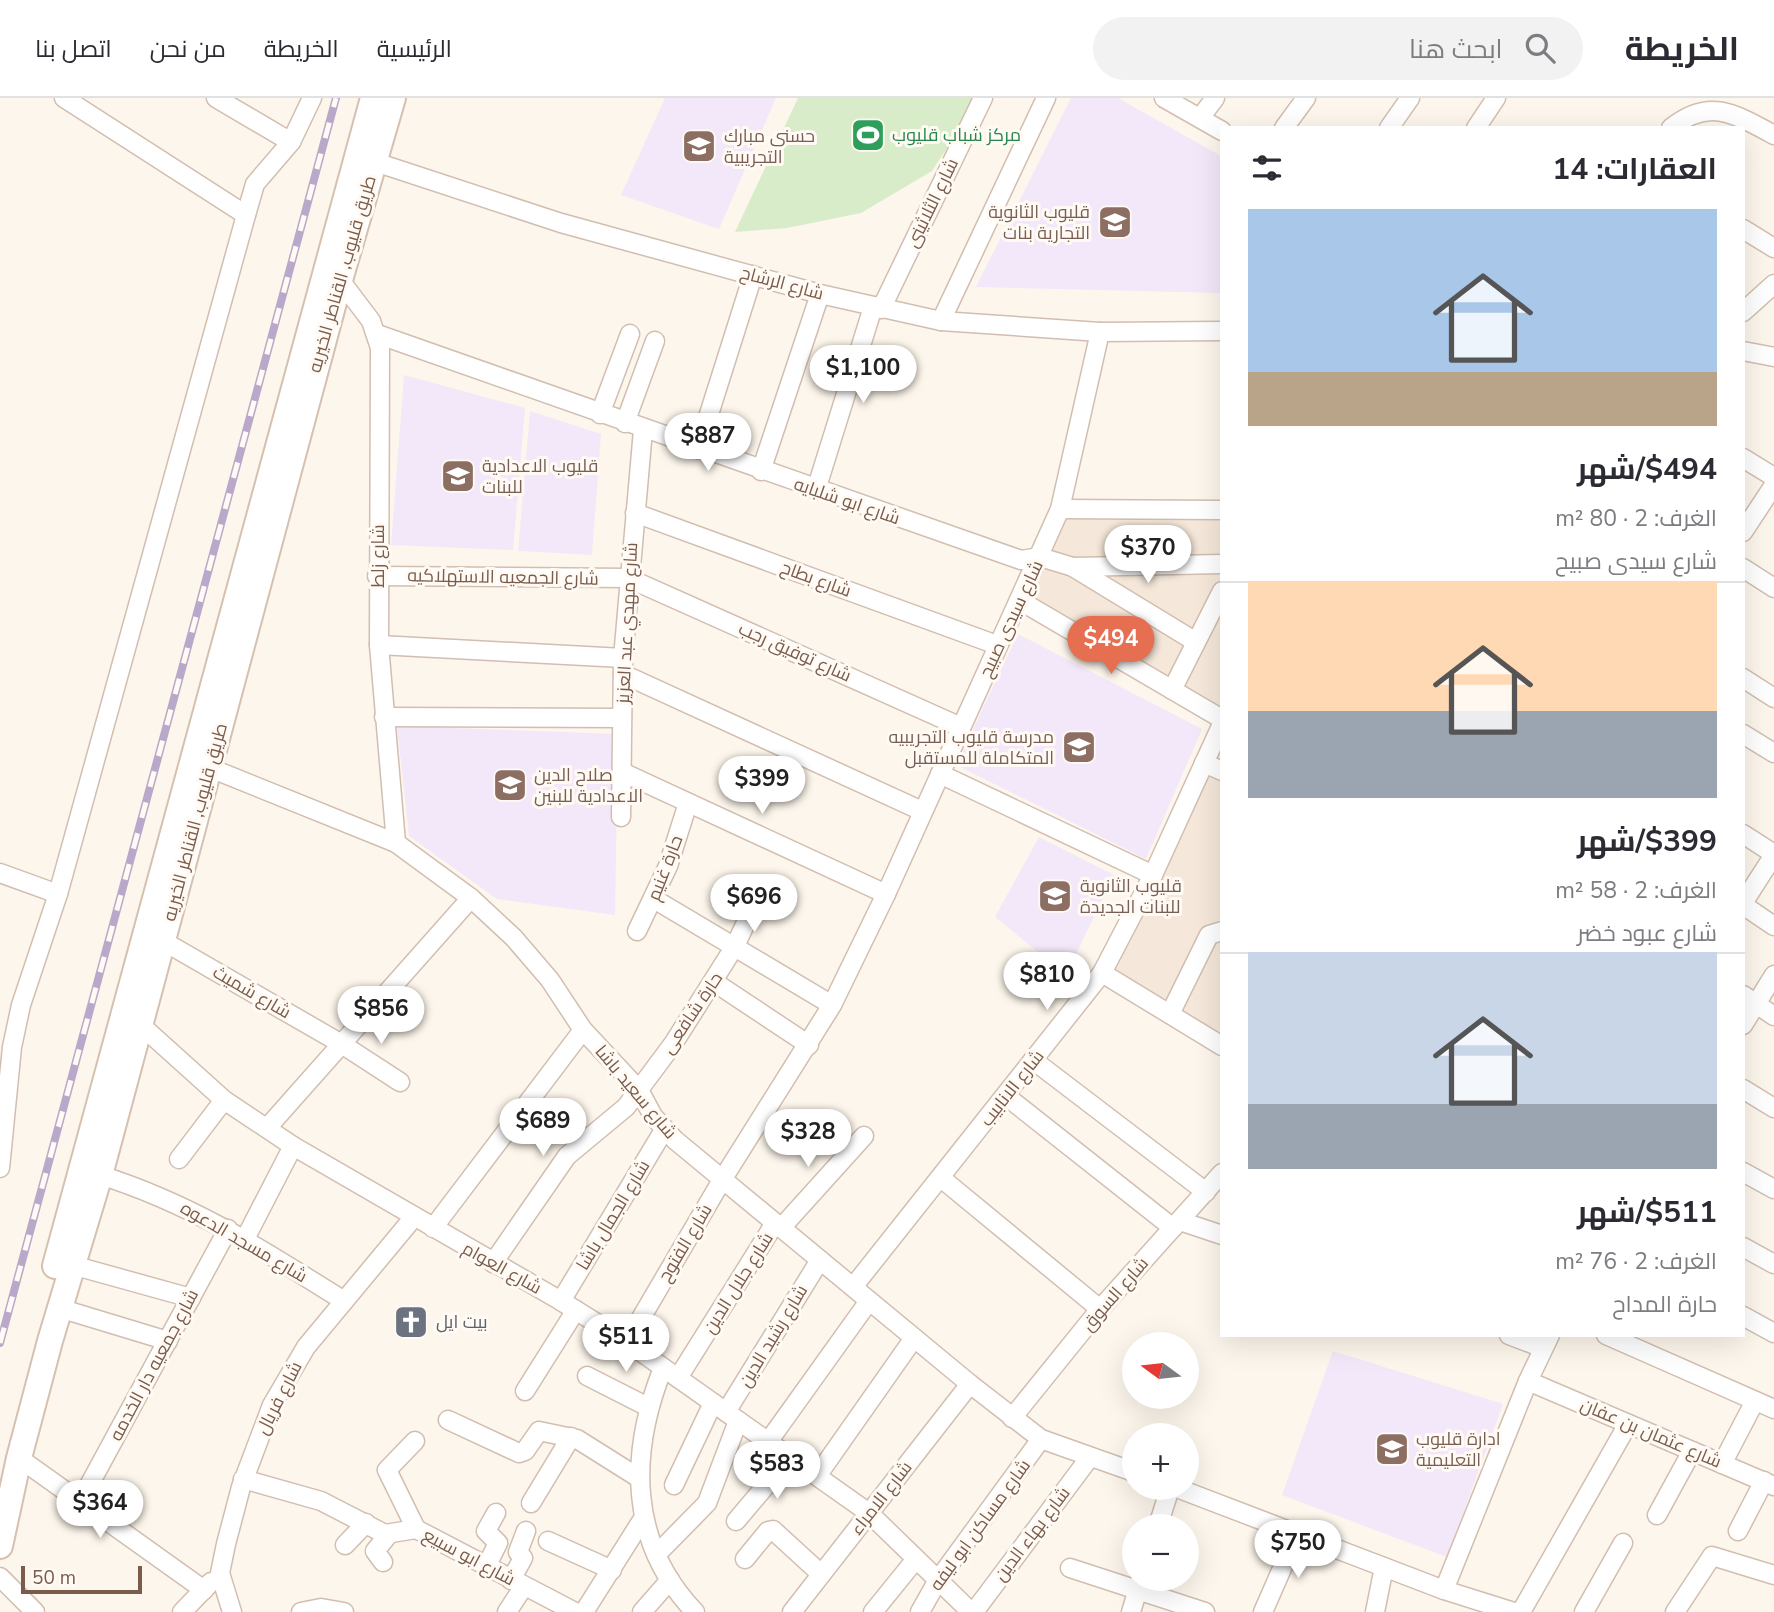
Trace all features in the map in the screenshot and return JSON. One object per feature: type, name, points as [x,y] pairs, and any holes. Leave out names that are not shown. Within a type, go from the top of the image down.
[{"type":"main road","name":"طريق قليوب, القناطر الخيريه","points":[[9,1463],[100,1175],[132,1017],[163,941],[210,768],[340,280],[365,158],[373,98]]},
{"type":"main road","name":"طريق قليوب, القناطر الخيريه","points":[[0,1546],[9,1463],[365,158],[393,98]]},
{"type":"street","points":[[64,98],[246,215]]},
{"type":"street","points":[[216,98],[291,142]]},
{"type":"street","points":[[1,1159],[12,1047],[21,1004],[58,894],[255,184],[291,142],[312,98]]},
{"type":"street","name":"شارع الثلاثينى","points":[[816,490],[877,308],[983,98]]},
{"type":"street","points":[[941,321],[1046,98]]},
{"type":"street","points":[[1164,98],[1220,130]]},
{"type":"street","points":[[1200,118],[1215,98]]},
{"type":"street","points":[[1285,126],[1306,98]]},
{"type":"street","points":[[1390,126],[1410,98]]},
{"type":"street","points":[[1477,126],[1496,98]]},
{"type":"street","points":[[1673,126],[1690,106],[1702,102],[1721,106],[1774,135]]},
{"type":"street","name":"شارع الرشاح","points":[[365,158],[561,223],[820,294],[941,321],[1100,332],[1220,331]]},
{"type":"street","points":[[1745,230],[1774,248]]},
{"type":"street","points":[[698,449],[753,275]]},
{"type":"street","name":"شارع زلط","points":[[340,280],[377,334],[381,364],[377,576],[379,645],[396,843]]},
{"type":"street","points":[[1745,310],[1774,284]]},
{"type":"street","points":[[761,471],[820,294]]},
{"type":"street","name":"شارع سيدى صبيح","points":[[809,1045],[832,1005],[886,894],[1060,509],[1100,332]]},
{"type":"street","name":"شارع ابو شلبايه","points":[[377,334],[643,430],[1021,560],[1040,557],[1073,566]]},
{"type":"street","points":[[600,414],[630,334]]},
{"type":"street","points":[[625,423],[655,341]]},
{"type":"street","points":[[1745,351],[1774,357]]},
{"type":"street","name":"شارع مهدي عبد العزيز","points":[[621,817],[623,666],[628,578],[643,430]]},
{"type":"street","points":[[1745,459],[1774,477]]},
{"type":"street","points":[[1745,529],[1774,485]]},
{"type":"street","points":[[1060,509],[1220,510]]},
{"type":"street","name":"شارع بطاح","points":[[635,513],[997,645]]},
{"type":"street","points":[[1073,566],[1220,564]]},
{"type":"street","points":[[1073,566],[1196,642]]},
{"type":"street","points":[[1745,569],[1774,587]]},
{"type":"street","name":"شارع الجمعيه الاستهلاكيه","points":[[377,576],[628,578]]},
{"type":"street","name":"شارع توفيق رجب","points":[[628,578],[961,727]]},
{"type":"street","points":[[1172,690],[1220,595]]},
{"type":"street","points":[[1019,600],[1220,720]]},
{"type":"street","points":[[379,645],[623,666],[922,811]]},
{"type":"street","points":[[1745,679],[1774,698]]},
{"type":"street","points":[[384,717],[622,718]]},
{"type":"street","name":"شارع الانابيب","points":[[853,1287],[1102,973],[1153,875],[1220,726]]},
{"type":"street","points":[[1745,735],[1774,753]]},
{"type":"street","points":[[1204,763],[1220,770]]},
{"type":"street","name":"شارع سعيد باشا","points":[[210,768],[396,843],[471,898],[536,962],[583,1030],[639,1090],[664,1130],[1012,1418],[1041,1439],[1122,1468]]},
{"type":"street","points":[[622,772],[886,894]]},
{"type":"street","points":[[940,774],[1153,875]]},
{"type":"street","name":"حارة غنيم","points":[[637,931],[654,899],[688,803]]},
{"type":"street","points":[[1745,835],[1774,855],[1745,901]]},
{"type":"street","points":[[0,873],[58,894]]},
{"type":"street","name":"حارة شافعى","points":[[493,1263],[567,1156],[626,1107],[639,1090],[736,946],[758,895]]},
{"type":"street","points":[[267,1128],[471,898]]},
{"type":"street","points":[[654,899],[832,1005]]},
{"type":"street","points":[[1745,905],[1774,926]]},
{"type":"street","points":[[1170,1014],[1209,935],[1220,932]]},
{"type":"street","name":"شارع شميث","points":[[163,941],[340,1043],[400,1082]]},
{"type":"street","points":[[1102,973],[1220,1044]]},
{"type":"street","points":[[1774,975],[1749,1000],[1774,1016]]},
{"type":"street","points":[[714,982],[809,1045]]},
{"type":"street","name":"شارع العوام","points":[[132,1017],[224,1100],[293,1146],[569,1305],[627,1342],[768,1441],[869,1513],[972,1612]]},
{"type":"street","points":[[433,1228],[583,1030]]},
{"type":"street","name":"شارع الفتوح","points":[[627,1342],[722,1180],[809,1045]]},
{"type":"street","points":[[1032,1060],[1206,1192]]},
{"type":"street","points":[[1745,1090],[1774,1108]]},
{"type":"street","points":[[1006,1096],[1177,1224],[1220,1235]]},
{"type":"street","points":[[179,1159],[224,1100]]},
{"type":"street","name":"شارع الجمال باشا","points":[[525,1391],[664,1130]]},
{"type":"street","name":"شارع جلال الدين","points":[[692,1611],[670,1580],[657,1554],[645,1517],[639,1478],[642,1430],[648,1407],[778,1225],[864,1136]]},
{"type":"street","points":[[245,1239],[293,1146]]},
{"type":"street","points":[[1745,1173],[1774,1189]]},
{"type":"street","name":"شارع مسجد الدعوه","points":[[100,1175],[170,1199],[228,1229],[344,1301]]},
{"type":"street","name":"شارع السوق","points":[[1012,1418],[1100,1308],[1220,1175]]},
{"type":"street","points":[[942,1178],[1100,1308]]},
{"type":"street","name":"شارع فريال","points":[[220,1573],[243,1479],[285,1378],[344,1301],[414,1217]]},
{"type":"street","name":"شارع جمعيه دار الخدمه","points":[[80,1502],[228,1229]]},
{"type":"street","points":[[1745,1248],[1774,1264]]},
{"type":"street","name":"شارع رشيد الدين","points":[[726,1412],[820,1260]]},
{"type":"street","points":[[72,1265],[191,1298]]},
{"type":"street","points":[[768,1441],[869,1301]]},
{"type":"street","points":[[59,1308],[168,1341]]},
{"type":"street","points":[[1745,1318],[1774,1333]]},
{"type":"street","points":[[1444,1590],[1546,1341],[1521,1337]]},
{"type":"street","points":[[1610,1337],[1774,1409]]},
{"type":"street","points":[[817,1476],[914,1338]]},
{"type":"street","points":[[587,1376],[648,1407]]},
{"type":"street","name":"شارع عثمان بن عفان","points":[[1528,1381],[1769,1483]]},
{"type":"street","name":"شارع الامراء","points":[[796,1611],[821,1574],[970,1384]]},
{"type":"street","points":[[1722,1464],[1755,1401]]},
{"type":"street","points":[[674,1485],[726,1412]]},
{"type":"street","points":[[657,1554],[707,1503],[726,1412]]},
{"type":"street","points":[[448,1420],[519,1453],[525,1451],[539,1432],[556,1437],[571,1437],[639,1478]]},
{"type":"street","points":[[1521,1612],[1628,1424]]},
{"type":"street","points":[[531,1503],[571,1437]]},
{"type":"street","name":"شارع مساكن ابو ليفه","points":[[920,1612],[938,1580],[1041,1439]]},
{"type":"street","points":[[415,1441],[387,1470],[416,1529]]},
{"type":"street","points":[[1657,1515],[1692,1451]]},
{"type":"street","points":[[736,1521],[790,1457]]},
{"type":"street","name":"شارع بهاء الدين","points":[[972,1612],[1090,1457]]},
{"type":"street","points":[[9,1463],[80,1502],[204,1590]]},
{"type":"street","points":[[243,1479],[321,1501],[389,1534],[375,1550],[383,1562]]},
{"type":"street","points":[[1738,1531],[1769,1483]]},
{"type":"street","points":[[1199,1496],[1444,1590],[1514,1612]]},
{"type":"street","points":[[486,1567],[498,1543],[486,1531],[496,1513]]},
{"type":"street","points":[[584,1612],[645,1517]]},
{"type":"street","points":[[345,1545],[366,1523]]},
{"type":"street","name":"شارع ابو سبيع","points":[[389,1534],[416,1529],[575,1612]]},
{"type":"street","points":[[745,1559],[768,1531],[773,1530],[821,1574]]},
{"type":"street","points":[[507,1612],[523,1558],[519,1552],[526,1531]]},
{"type":"street","points":[[1263,1612],[1298,1532]]},
{"type":"street","points":[[548,1541],[612,1570]]},
{"type":"street","points":[[1584,1612],[1623,1543]]},
{"type":"street","points":[[1675,1612],[1712,1556],[1774,1575]]},
{"type":"street","points":[[873,1612],[916,1559]]},
{"type":"street","points":[[1375,1612],[1384,1567]]},
{"type":"street","points":[[1070,1568],[1122,1580]]},
{"type":"street","points":[[182,1612],[220,1573],[232,1612]]},
{"type":"street","points":[[0,1577],[35,1612]]},
{"type":"street","points":[[642,1612],[670,1580]]},
{"type":"street","points":[[1131,1612],[1138,1591]]},
{"type":"street","points":[[1156,1591],[1205,1612]]},
{"type":"street","points":[[301,1612],[321,1608],[344,1612]]},
{"type":"shaded area","name":"حسني مبارك التجريبية","points":[[665,98],[776,98],[719,229],[621,195]]},
{"type":"shaded area","name":"قليوب الثانوية التجارية بنات","points":[[1071,98],[1118,98],[1220,155],[1220,293],[976,287]]},
{"type":"shaded area","name":"قليوب الاعدادية للبنات","points":[[404,375],[525,408],[513,550],[391,545]]},
{"type":"shaded area","points":[[530,411],[601,434],[592,555],[518,551]]},
{"type":"shaded area","points":[[1065,513],[1220,515],[1220,712],[1027,597]]},
{"type":"shaded area","name":"مدرسة قليوب التجريبيه المتكاملة للمستقبل","points":[[1018,634],[1202,729],[1146,859],[956,765]]},
{"type":"shaded area","name":"صلاح الدين الاعدادية للبنين","points":[[397,726],[618,734],[615,915],[497,899],[409,836]]},
{"type":"shaded area","points":[[1220,748],[1220,1035],[1113,971]]},
{"type":"shaded area","name":"قليوب الثانوية للبنات الجديدة","points":[[1039,837],[1114,875],[1066,975],[995,917]]},
{"type":"shaded area","name":"ادارة قليوب التعليمية","points":[[1333,1351],[1503,1404],[1447,1557],[1282,1495]]},
{"type":"green space","name":"مركز شباب قليوب","points":[[798,98],[980,98],[932,171],[861,213],[787,228],[735,232]]},
{"type":"railway","points":[[0,1343],[336,98]]},
{"type":"place","name":"مركز شباب قليوب","points":[[868,135]]},
{"type":"place","name":"حسني مبارك التجريبية","points":[[699,146]]},
{"type":"place","name":"قليوب الثانوية التجارية بنات","points":[[1115,222]]},
{"type":"place","name":"قليوب الاعدادية للبنات","points":[[458,476]]},
{"type":"place","name":"مدرسة قليوب التجريبيه المتكاملة للمستقبل","points":[[1079,747]]},
{"type":"place","name":"صلاح الدين الاعدادية للبنين","points":[[510,785]]},
{"type":"place","name":"قليوب الثانوية للبنات الجديدة","points":[[1055,896]]},
{"type":"place","name":"بيت ايل","points":[[411,1322]]},
{"type":"place","name":"ادارة قليوب التعليمية","points":[[1392,1449]]}]
